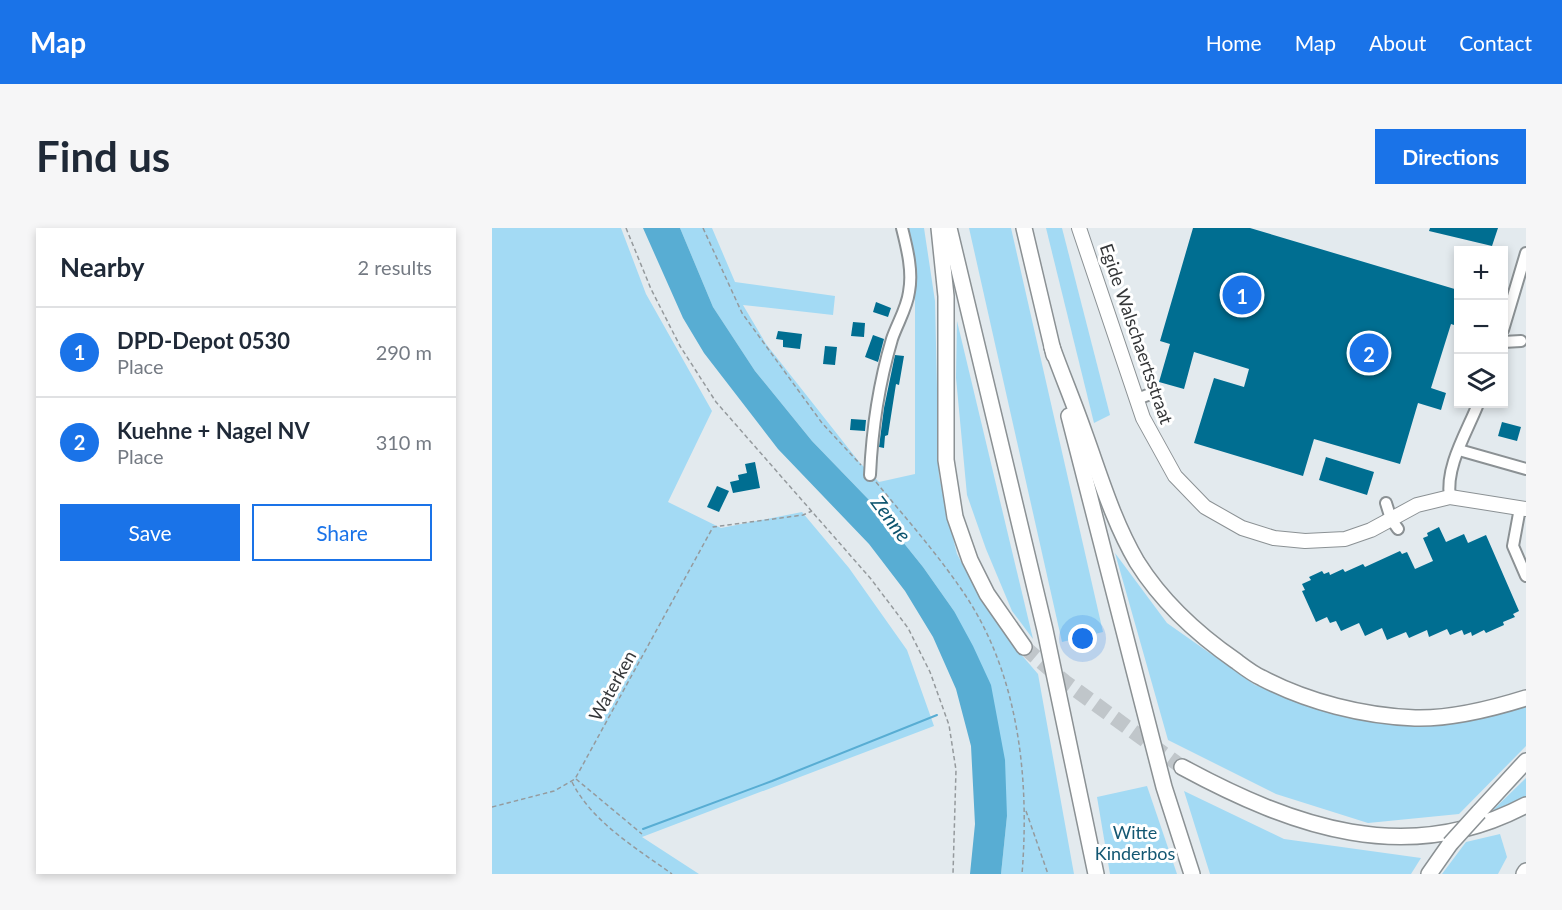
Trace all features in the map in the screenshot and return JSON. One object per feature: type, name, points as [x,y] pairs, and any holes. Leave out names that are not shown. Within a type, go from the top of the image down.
[{"type":"highway","points":[[939,228],[946,296],[946,460],[955,517],[970,560],[987,594],[1024,647]]},
{"type":"highway","points":[[949,228],[1043,619],[1096,874]]},
{"type":"highway","points":[[1024,228],[1147,725],[1192,874]]},
{"type":"highway","points":[[1052,347],[1111,512],[1137,562],[1160,594],[1188,624],[1222,651],[1261,678],[1299,694],[1333,705],[1371,713],[1416,718],[1450,715],[1526,699]]},
{"type":"highway","points":[[1429,874],[1450,844],[1526,761]]},
{"type":"highway","points":[[1182,767],[1223,789],[1286,816],[1335,829],[1377,836],[1407,837],[1457,832],[1485,824],[1526,805]]},
{"type":"main road","name":"Egide Walschaertsstraat","points":[[1079,228],[1137,399],[1153,438],[1175,476],[1205,507],[1242,528],[1274,538],[1305,541],[1345,539],[1395,524],[1417,505],[1450,497]]},
{"type":"main road","points":[[1450,497],[1523,508]]},
{"type":"street","points":[[870,475],[871,450],[884,371],[892,339],[909,293],[910,270],[902,228]]},
{"type":"street","points":[[1509,296],[1526,253]]},
{"type":"street","points":[[1508,342],[1521,341]]},
{"type":"street","points":[[1137,399],[1153,393]]},
{"type":"street","points":[[1450,497],[1448,486],[1450,472],[1476,408]]},
{"type":"street","points":[[1459,450],[1526,469]]},
{"type":"street","points":[[1386,503],[1395,524]]},
{"type":"street","points":[[1523,508],[1513,546],[1526,576]]},
{"type":"path","points":[[626,228],[651,289],[680,345],[716,402],[871,579],[908,628],[930,672],[949,725],[956,770],[953,874]]},
{"type":"path","points":[[703,228],[742,313],[822,423],[870,475],[960,587],[990,640],[1011,696],[1023,768],[1025,835],[1022,874]]},
{"type":"path","name":"Waterken","points":[[575,779],[713,527],[803,515],[812,511]]},
{"type":"path","points":[[492,807],[554,791],[575,779],[642,834]]},
{"type":"path","points":[[571,781],[579,796],[606,825],[672,874]]},
{"type":"path","points":[[1024,807],[1048,874]]},
{"type":"green space","points":[[492,228],[621,228],[646,294],[712,411],[668,502],[721,528],[802,512],[849,568],[907,650],[934,726],[642,837],[699,874],[492,874]]},
{"type":"green space","points":[[680,228],[712,228],[735,282],[835,296],[833,315],[743,305],[766,344],[860,463],[879,482],[915,474],[915,278],[907,228],[924,228],[935,301],[939,475],[947,514],[957,554],[980,597],[1019,652],[1038,674],[1074,874],[1001,874],[1007,816],[954,611],[923,567],[870,501],[812,441],[755,371],[713,307]]},
{"type":"green space","points":[[969,228],[1011,228],[1103,632],[1062,642]]},
{"type":"green space","points":[[1046,228],[1062,228],[1110,415],[1094,423]]},
{"type":"green space","points":[[957,321],[1033,639],[1012,611],[986,549],[967,495],[956,378]]},
{"type":"green space","points":[[1115,553],[1167,623],[1255,685],[1355,717],[1526,705],[1526,746],[1459,814],[1368,823],[1276,794],[1168,740]]},
{"type":"green space","points":[[1526,778],[1526,798],[1498,811],[1493,810]]},
{"type":"green space","name":"Witte Kinderbos","points":[[1147,786],[1177,874],[1110,874],[1097,797]]},
{"type":"green space","points":[[1184,791],[1284,839],[1421,858],[1411,874],[1210,874]]},
{"type":"green space","points":[[1500,834],[1507,857],[1498,874],[1442,874],[1466,842]]},
{"type":"shaded area","name":"Zenne","points":[[643,228],[680,228],[713,307],[755,371],[812,441],[870,501],[923,567],[954,611],[991,685],[1005,760],[1007,816],[1001,874],[970,874],[975,824],[971,746],[956,689],[933,637],[905,591],[869,544],[778,449],[704,353],[683,318]]},
{"type":"building","points":[[1193,228],[1250,228],[1454,289],[1454,325],[1451,324],[1431,388],[1446,393],[1441,410],[1418,403],[1400,464],[1314,439],[1303,476],[1194,443],[1214,378],[1244,387],[1249,369],[1194,352],[1184,389],[1159,382],[1170,344],[1160,341]]},
{"type":"building","points":[[1430,228],[1498,228],[1492,246],[1429,231]]},
{"type":"building","points":[[876,302],[891,308],[888,317],[873,312]]},
{"type":"building","points":[[853,322],[865,323],[864,337],[851,336]]},
{"type":"building","points":[[778,331],[802,334],[800,349],[783,347],[783,340],[776,339]]},
{"type":"building","points":[[873,335],[884,339],[878,362],[865,357]]},
{"type":"building","points":[[825,346],[837,347],[835,365],[823,364]]},
{"type":"building","points":[[895,355],[904,356],[899,385],[896,384],[884,448],[879,447]]},
{"type":"building","points":[[851,419],[866,420],[865,431],[850,430]]},
{"type":"building","points":[[1502,422],[1521,427],[1517,441],[1498,436]]},
{"type":"building","points":[[1326,457],[1374,472],[1367,495],[1319,480]]},
{"type":"building","points":[[755,462],[760,488],[733,493],[730,482],[739,480],[738,475],[747,473],[745,464]]},
{"type":"building","points":[[717,486],[729,491],[719,512],[707,507]]},
{"type":"building","points":[[1439,527],[1446,542],[1464,534],[1468,543],[1486,535],[1519,611],[1513,614],[1515,617],[1486,633],[1484,630],[1472,636],[1471,632],[1464,635],[1462,630],[1450,635],[1447,629],[1429,637],[1427,630],[1409,638],[1406,632],[1387,640],[1382,628],[1365,636],[1359,623],[1341,631],[1336,621],[1330,623],[1327,617],[1316,622],[1302,591],[1305,590],[1302,584],[1311,580],[1309,577],[1322,571],[1324,574],[1329,572],[1330,575],[1343,569],[1345,572],[1363,564],[1365,567],[1400,551],[1402,554],[1407,552],[1415,569],[1433,561],[1423,538],[1428,536],[1427,533]]},
{"type":"waterway","points":[[643,829],[772,781],[937,715]]},
{"type":"tunnel","points":[[1024,647],[1065,682],[1182,767]]},
{"type":"place","name":"DPD-Depot 0530","points":[[1242,295]]},
{"type":"place","name":"Kuehne + Nagel NV","points":[[1369,353]]}]
